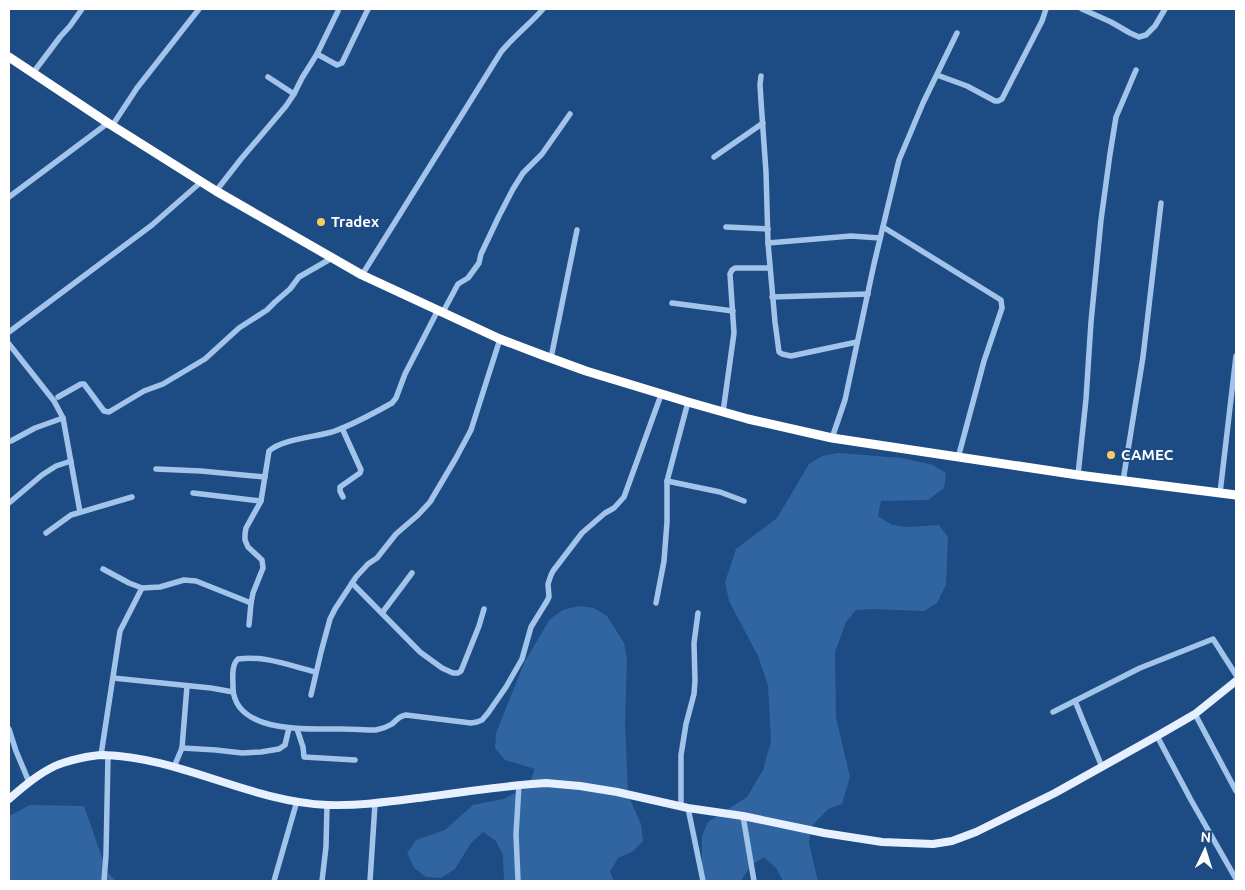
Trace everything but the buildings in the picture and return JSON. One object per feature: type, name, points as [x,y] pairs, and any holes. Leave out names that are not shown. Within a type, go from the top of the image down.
[{"type":"highway","points":[[9,57],[201,182],[362,275],[500,339],[551,358],[723,412],[832,438],[1078,475],[1236,495]]},
{"type":"main road","points":[[9,799],[29,782],[56,766],[81,758],[105,755],[136,758],[174,767],[297,802],[327,805],[375,804],[519,785],[580,786],[824,833],[882,842],[933,844],[952,841],[976,832],[1054,793],[1195,714],[1236,681]]},
{"type":"street","points":[[33,73],[82,9]]},
{"type":"street","points":[[9,197],[110,124],[199,9]]},
{"type":"street","points":[[317,54],[338,65],[342,64],[368,9]]},
{"type":"street","points":[[362,275],[501,52],[544,9]]},
{"type":"street","points":[[937,74],[967,86],[995,101],[1002,99],[1042,21],[1046,9]]},
{"type":"street","points":[[1082,9],[1139,37],[1146,35],[1155,26],[1165,9]]},
{"type":"street","points":[[216,191],[286,106],[317,54],[338,11]]},
{"type":"street","points":[[832,438],[845,400],[880,238],[900,160],[923,102],[957,33]]},
{"type":"street","points":[[1078,475],[1099,239],[1110,154],[1116,117],[1136,70]]},
{"type":"street","points":[[761,76],[760,102],[766,172],[768,244],[779,352],[791,356],[857,342]]},
{"type":"street","points":[[268,77],[294,94]]},
{"type":"street","points":[[249,625],[253,593],[263,564],[259,556],[248,547],[245,534],[246,528],[261,501],[269,452],[283,444],[333,432],[392,403],[396,398],[405,374],[440,311],[458,284],[468,278],[479,264],[481,254],[518,181],[523,173],[542,154],[570,114]]},
{"type":"street","points":[[714,157],[763,124]]},
{"type":"street","points":[[9,332],[152,225],[201,182]]},
{"type":"street","points":[[1123,480],[1143,357],[1161,203]]},
{"type":"street","points":[[726,227],[768,229]]},
{"type":"street","points":[[883,227],[1001,300],[1002,308],[984,361],[958,458]]},
{"type":"street","points":[[551,358],[578,230]]},
{"type":"street","points":[[768,244],[851,236],[880,238]]},
{"type":"street","points":[[58,398],[80,384],[84,384],[104,411],[109,412],[144,391],[163,384],[205,359],[239,328],[267,310],[300,277],[332,258]]},
{"type":"street","points":[[723,412],[734,333],[730,274],[735,268],[770,268]]},
{"type":"street","points":[[772,297],[868,294]]},
{"type":"street","points":[[672,303],[733,311]]},
{"type":"street","points":[[311,695],[330,619],[356,577],[382,552],[396,534],[430,502],[471,430],[500,339]]},
{"type":"street","points":[[9,344],[54,401],[63,418],[80,512]]},
{"type":"street","points":[[1220,493],[1236,356]]},
{"type":"street","points":[[316,672],[270,660],[256,658],[238,659],[234,663],[233,679],[233,692],[236,703],[251,718],[275,726],[297,729],[376,730],[391,724],[400,716],[406,715],[471,723],[482,720],[506,687],[522,659],[531,626],[548,601],[550,574],[582,534],[605,513],[614,508],[624,497],[661,394]]},
{"type":"street","points":[[656,603],[664,561],[667,522],[667,481],[688,402]]},
{"type":"street","points":[[12,441],[35,428],[63,418]]},
{"type":"street","points":[[342,428],[361,470],[360,473],[340,487],[343,497]]},
{"type":"street","points":[[9,503],[42,475],[56,466],[71,460]]},
{"type":"street","points":[[156,469],[265,477]]},
{"type":"street","points":[[667,481],[720,492],[744,501]]},
{"type":"street","points":[[193,493],[261,501]]},
{"type":"street","points":[[46,533],[71,515],[132,497]]},
{"type":"street","points":[[103,568],[142,588],[160,588],[184,580],[196,581],[251,603]]},
{"type":"street","points":[[382,613],[412,573]]},
{"type":"street","points":[[352,583],[420,652],[442,668],[453,673],[461,672],[484,610]]},
{"type":"street","points":[[104,881],[106,854],[105,755],[113,678],[120,631],[142,588]]},
{"type":"street","points":[[698,613],[694,643],[694,694],[686,724],[681,755],[684,807],[703,881]]},
{"type":"street","points":[[1053,712],[1140,668],[1213,640],[1236,675]]},
{"type":"street","points":[[113,678],[233,692]]},
{"type":"street","points":[[174,767],[182,748],[187,686]]},
{"type":"street","points":[[1075,701],[1102,767]]},
{"type":"street","points":[[1195,714],[1236,791]]},
{"type":"street","points":[[182,748],[242,753],[279,749],[285,745],[289,728]]},
{"type":"street","points":[[9,729],[29,782]]},
{"type":"street","points":[[297,729],[304,757],[355,760]]},
{"type":"street","points":[[1156,736],[1236,879]]},
{"type":"street","points":[[518,881],[516,834],[519,785]]},
{"type":"street","points":[[274,881],[297,802]]},
{"type":"street","points":[[370,881],[375,804]]},
{"type":"street","points":[[322,881],[326,848],[327,805]]},
{"type":"street","points":[[743,816],[754,881]]},
{"type":"shaded area","points":[[838,453],[902,458],[933,465],[946,473],[944,488],[928,500],[881,501],[878,516],[892,525],[908,527],[939,525],[948,537],[946,585],[937,603],[924,611],[856,610],[846,622],[835,652],[836,717],[850,777],[842,804],[828,809],[811,827],[809,843],[818,881],[783,881],[776,868],[764,857],[751,865],[741,881],[702,881],[702,836],[708,822],[747,797],[763,770],[771,741],[768,685],[758,656],[729,601],[725,582],[736,549],[777,518],[809,464],[822,456]]},
{"type":"shaded area","points":[[578,606],[594,608],[607,616],[624,643],[627,659],[625,722],[628,795],[641,824],[643,841],[632,852],[618,858],[610,872],[614,881],[504,881],[503,855],[496,841],[483,832],[471,843],[455,869],[441,878],[426,877],[414,868],[407,853],[416,840],[445,830],[473,805],[503,799],[528,787],[535,769],[505,760],[495,748],[496,733],[525,661],[550,619],[563,610]]},
{"type":"shaded area","points":[[30,805],[84,806],[107,872],[116,881],[9,881],[9,816]]},
{"type":"place","name":"Tradex","points":[[321,222]]},
{"type":"place","name":"CAMEC","points":[[1111,455]]}]
